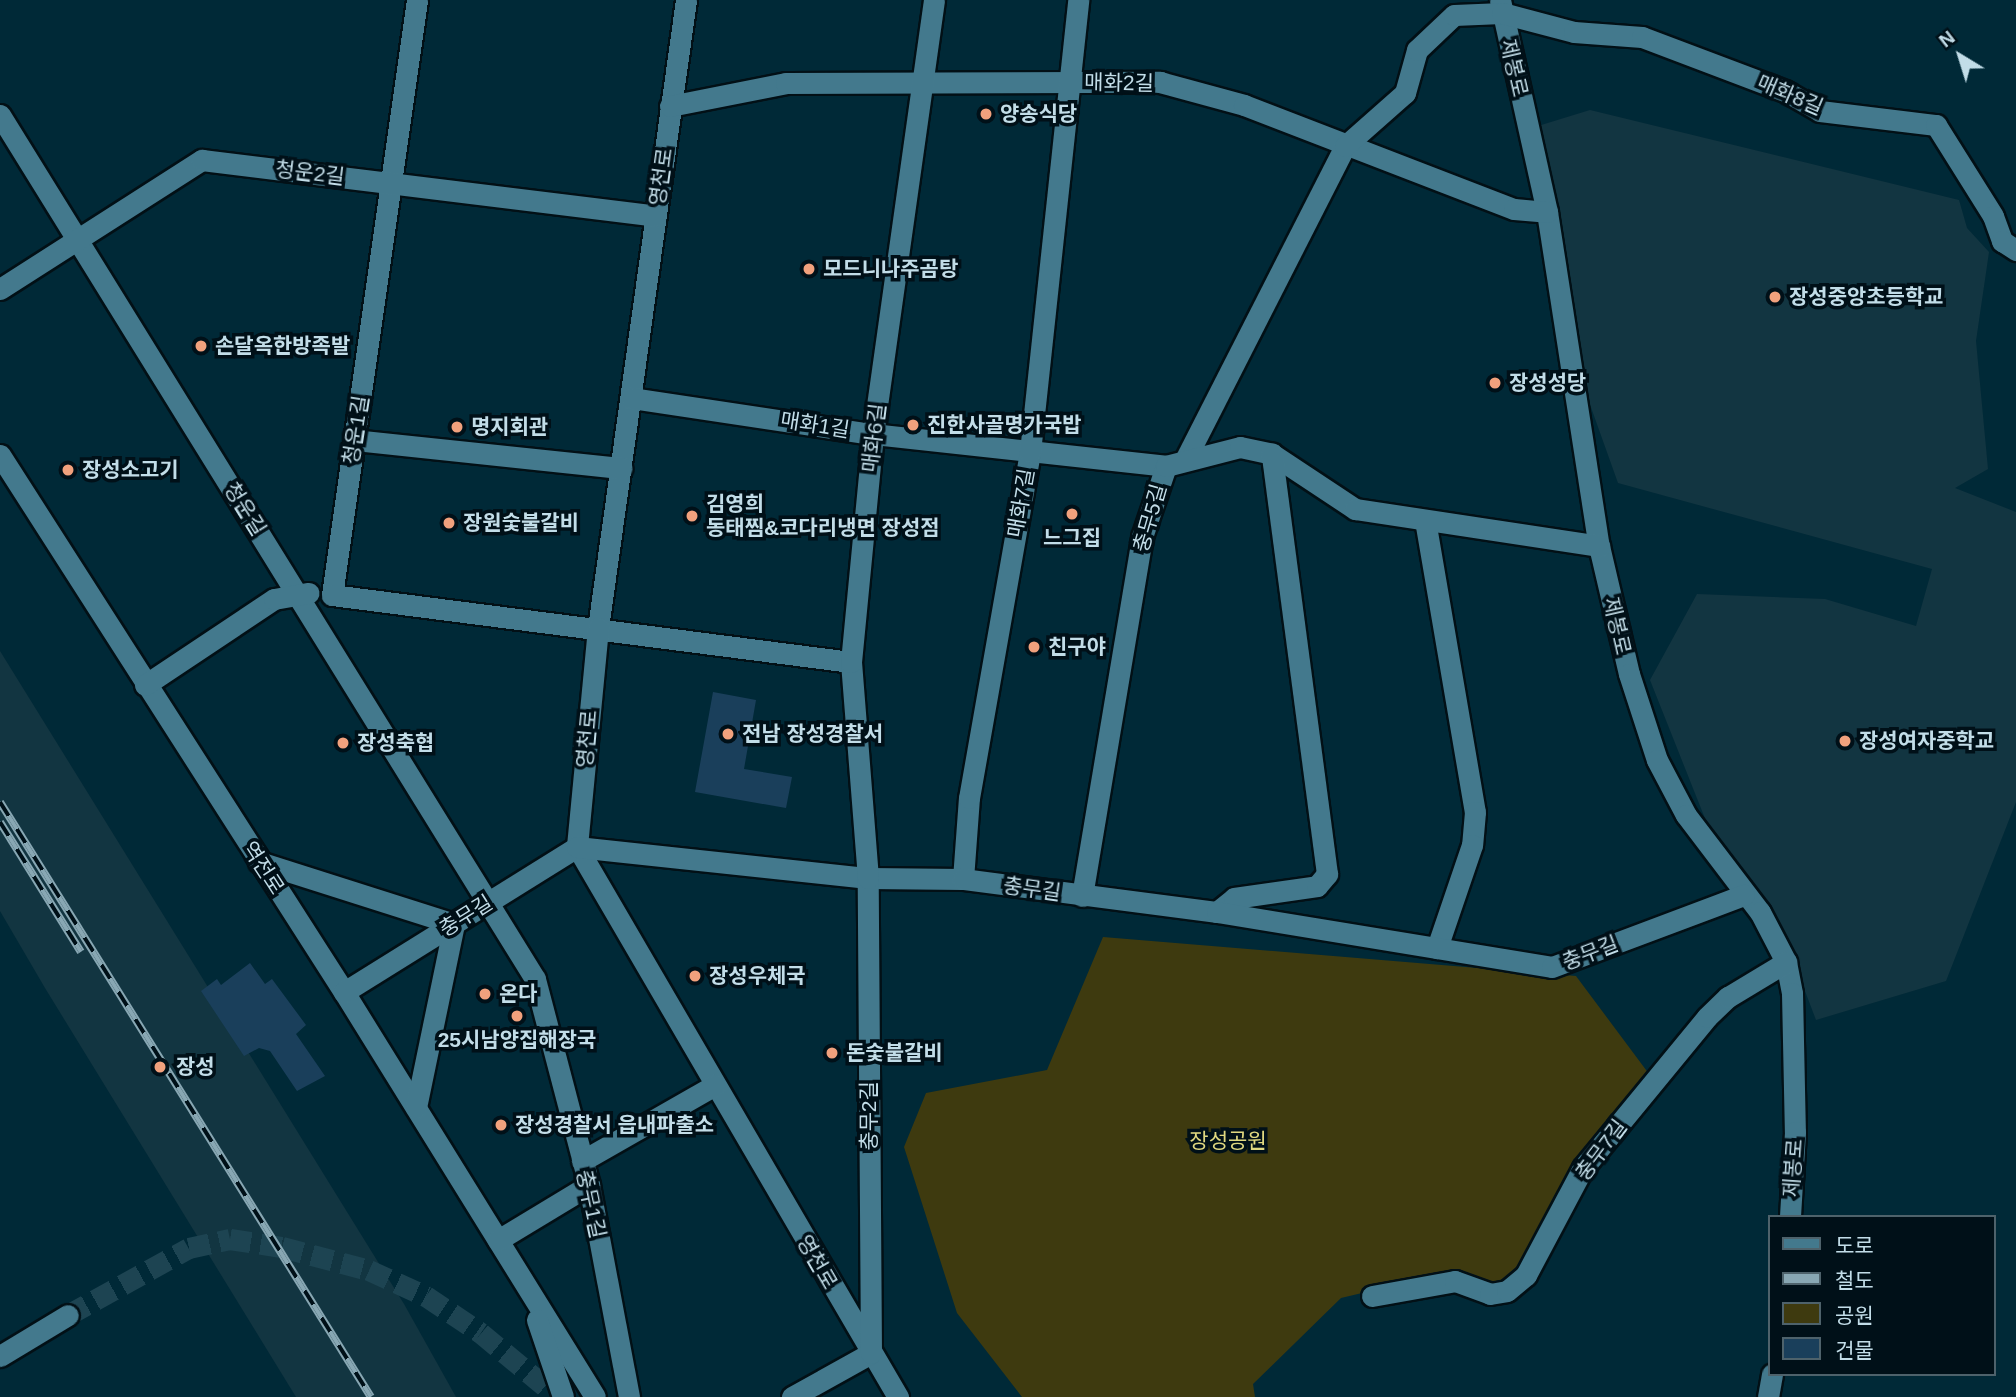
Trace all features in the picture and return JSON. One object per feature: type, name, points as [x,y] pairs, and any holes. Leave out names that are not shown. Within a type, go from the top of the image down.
[{"type":"street","name":"청운1길","points":[[332,594],[394,183],[417,0]]},
{"type":"street","name":"영천로","points":[[686,0],[598,628],[577,846],[898,1397]]},
{"type":"street","name":"매화6길","points":[[868,878],[852,662],[873,434],[934,0]]},
{"type":"street","name":"매화7길","points":[[963,879],[969,798],[1030,452],[1077,0]]},
{"type":"street","points":[[1175,463],[1345,146],[1405,93],[1417,50],[1454,15],[1501,7]]},
{"type":"street","name":"제봉로","points":[[1501,7],[1547,212],[1599,546],[1629,674],[1657,760],[1686,815],[1774,934],[1786,962],[1792,993],[1795,1132],[1790,1215]]},
{"type":"street","name":"매화8길","points":[[1501,7],[1574,32],[1642,37],[1785,91],[1820,111],[1936,125],[1993,216],[2002,241],[2016,250]]},
{"type":"street","name":"매화2길","points":[[670,106],[786,83],[1160,82],[1194,90],[1514,209],[1547,212]]},
{"type":"street","name":"청운길","points":[[0,115],[76,241],[490,901]]},
{"type":"street","name":"청운2길","points":[[0,289],[202,160],[656,216]]},
{"type":"street","name":"매화1길","points":[[631,398],[873,434],[1030,452],[1175,463]]},
{"type":"street","points":[[354,440],[622,468]]},
{"type":"street","name":"충무5길","points":[[1082,896],[1142,537],[1175,463],[1240,447],[1272,454],[1355,509],[1599,546]]},
{"type":"street","points":[[1217,912],[1234,898],[1317,886],[1327,874],[1272,454]]},
{"type":"street","name":"역전로","points":[[0,456],[344,992],[595,1397]]},
{"type":"street","points":[[1425,520],[1475,812],[1472,845],[1437,948]]},
{"type":"street","points":[[145,685],[274,598],[298,593],[332,594],[852,662]]},
{"type":"street","name":"충무길","points":[[344,992],[577,846],[868,878],[963,879],[1217,912],[1552,967],[1744,895]]},
{"type":"street","points":[[259,862],[454,924],[416,1107]]},
{"type":"street","name":"충무2길","points":[[868,878],[870,1353]]},
{"type":"street","name":"충무1길","points":[[490,901],[543,1001],[589,1185],[629,1397]]},
{"type":"street","name":"충무7길","points":[[1372,1296],[1455,1281],[1490,1294],[1507,1291],[1526,1275],[1583,1168],[1707,1017],[1728,997],[1786,962]]},
{"type":"street","points":[[582,1161],[715,1085]]},
{"type":"street","points":[[498,1240],[589,1185]]},
{"type":"street","name":"역전로","points":[[524,1281],[564,1397]]},
{"type":"street","points":[[0,1356],[68,1315]]},
{"type":"street","points":[[792,1397],[870,1353]]},
{"type":"street","points":[[1768,1397],[1772,1376]]},
{"type":"shaded area","points":[[1590,110],[1959,200],[1967,228],[1989,252],[1976,341],[1988,469],[1955,488],[2016,512],[2016,802],[1946,981],[1816,1020],[1778,920],[1706,821],[1650,680],[1697,594],[1825,599],[1916,626],[1932,569],[1618,483],[1583,385],[1538,126]]},
{"type":"shaded area","points":[[0,651],[404,1304],[456,1397],[296,1397],[45,988],[0,911]]},
{"type":"green space","name":"장성공원","points":[[1103,937],[1576,976],[1655,1082],[1514,1285],[1442,1274],[1341,1298],[1253,1384],[1255,1397],[1022,1397],[957,1313],[904,1147],[926,1093],[1047,1070]]},
{"type":"building","name":"전남 장성경찰서","points":[[713,692],[756,700],[744,769],[792,777],[786,808],[695,792]]},
{"type":"building","points":[[250,963],[265,984],[272,979],[306,1025],[296,1034],[325,1076],[297,1091],[270,1051],[259,1048],[244,1056],[201,991],[217,979],[221,985]]},
{"type":"tunnel","points":[[68,1315],[189,1248],[230,1239],[282,1247],[369,1270],[426,1296],[481,1333],[558,1397]]},
{"type":"railway","points":[[0,802],[371,1397]]},
{"type":"railway","points":[[0,822],[81,952]]},
{"type":"place","name":"양송식당","points":[[986,114]]},
{"type":"place","name":"모드니나주곰탕","points":[[809,269]]},
{"type":"place","name":"장성중앙초등학교","points":[[1775,297]]},
{"type":"place","name":"손달옥한방족발","points":[[201,346]]},
{"type":"place","name":"장성성당","points":[[1495,383]]},
{"type":"place","name":"진한사골명가국밥","points":[[913,425]]},
{"type":"place","name":"명지회관","points":[[457,427]]},
{"type":"place","name":"장성소고기","points":[[68,470]]},
{"type":"place","name":"느그집","points":[[1072,514]]},
{"type":"place","name":"김영희 동태찜&코다리냉면 장성점","points":[[692,516]]},
{"type":"place","name":"장원숯불갈비","points":[[449,523]]},
{"type":"place","name":"친구야","points":[[1034,647]]},
{"type":"place","name":"전남 장성경찰서","points":[[728,734]]},
{"type":"place","name":"장성여자중학교","points":[[1845,741]]},
{"type":"place","name":"장성축협","points":[[343,743]]},
{"type":"place","name":"장성우체국","points":[[695,976]]},
{"type":"place","name":"온다","points":[[485,994]]},
{"type":"place","name":"25시남양집해장국","points":[[517,1016]]},
{"type":"place","name":"돈숯불갈비","points":[[832,1053]]},
{"type":"place","name":"장성","points":[[160,1067]]},
{"type":"place","name":"장성경찰서 읍내파출소","points":[[501,1125]]}]
